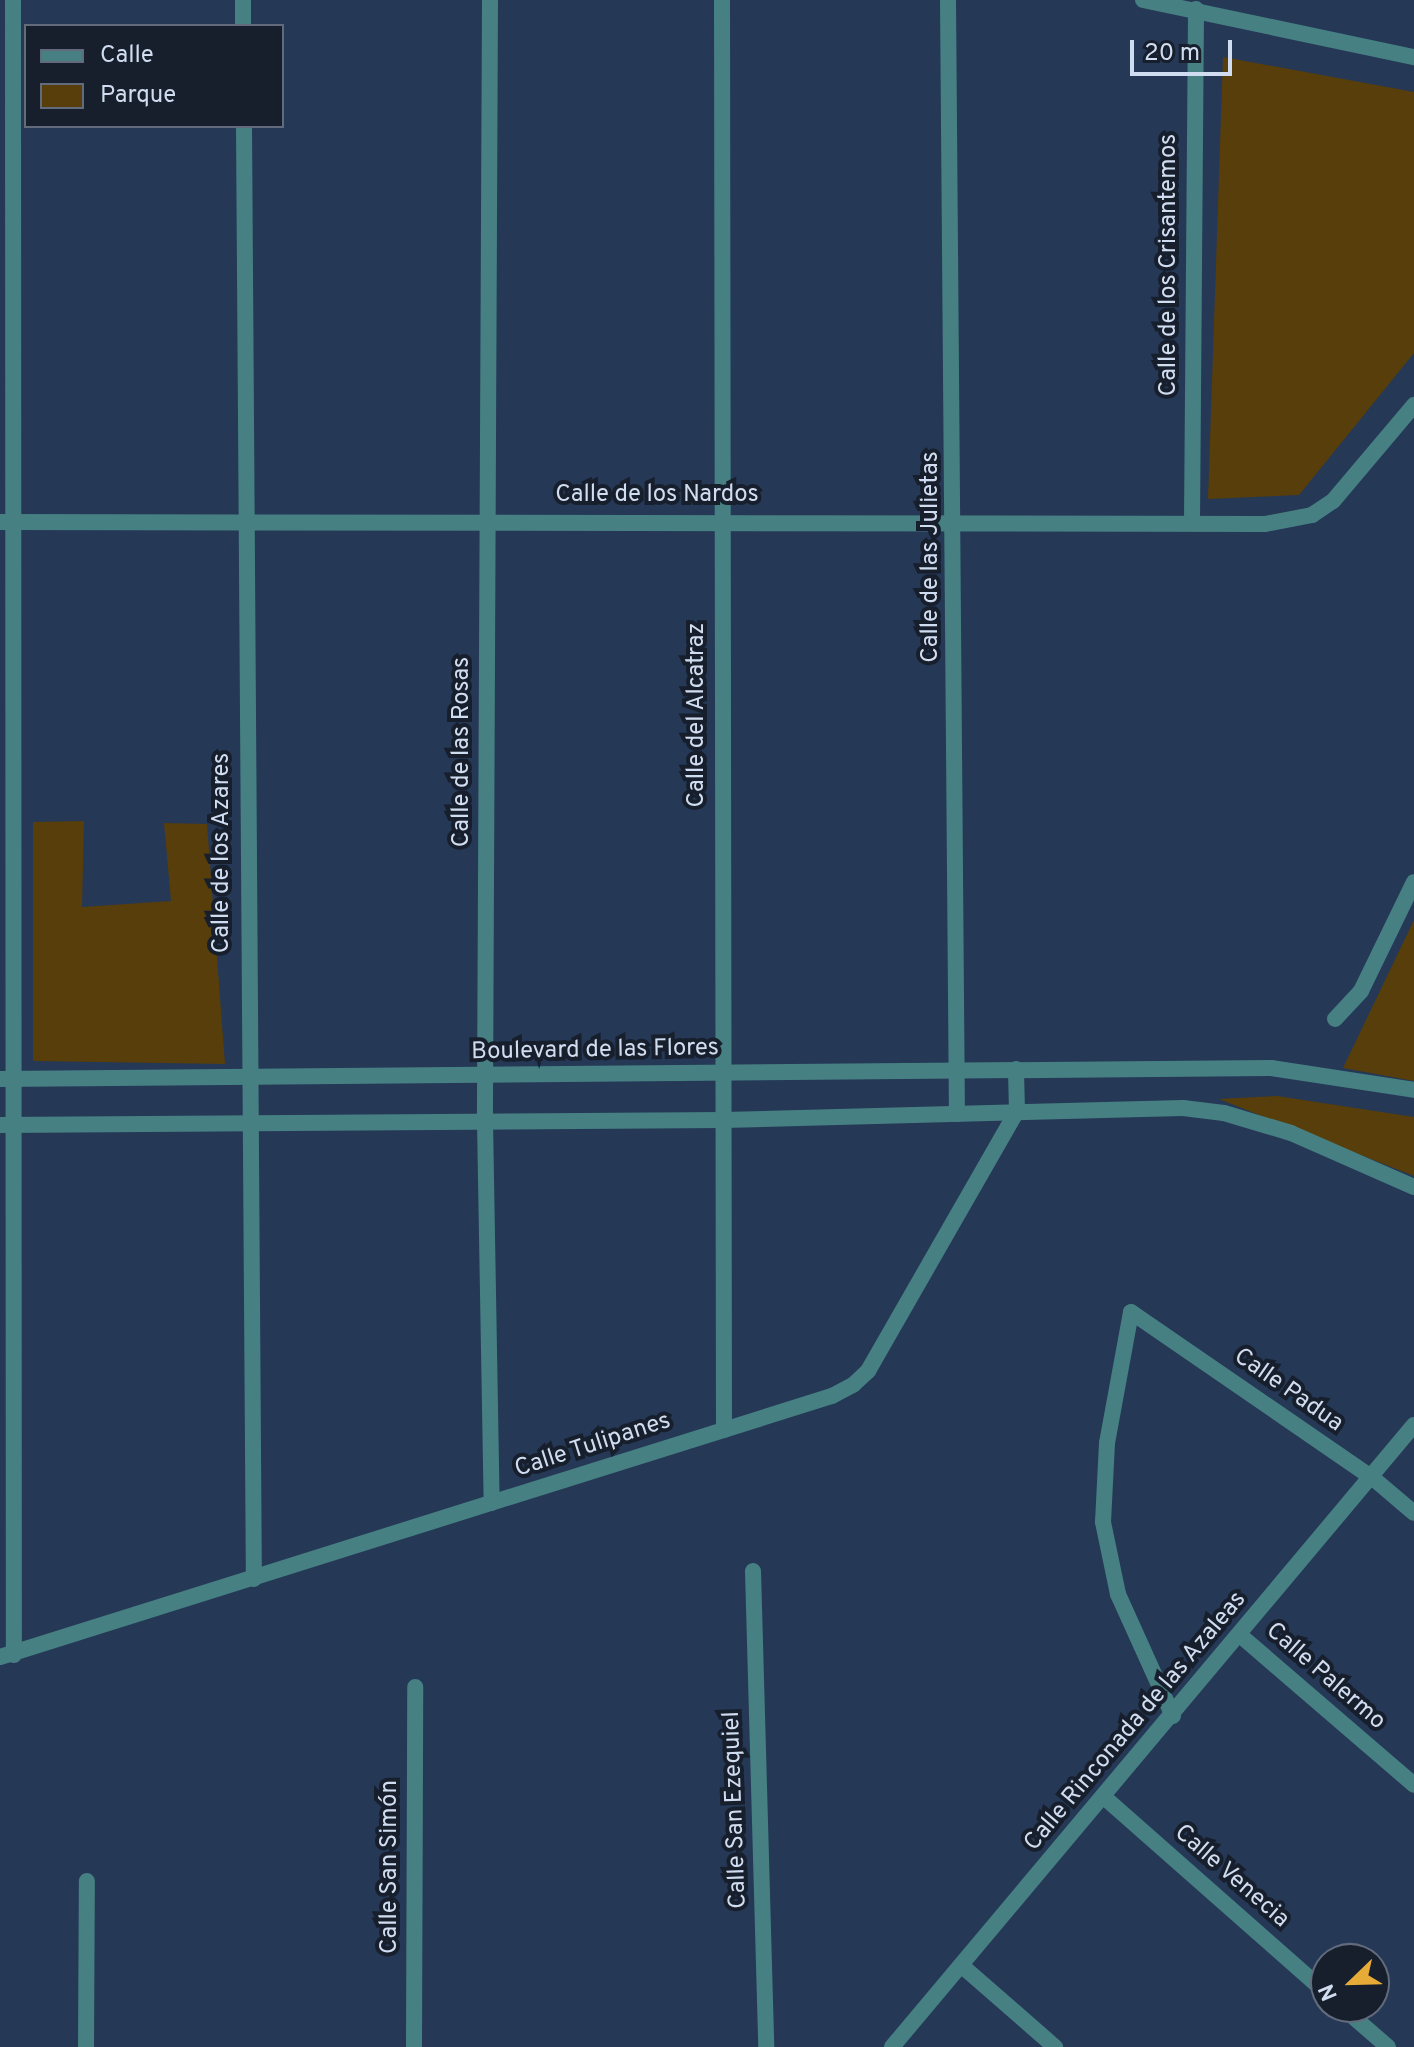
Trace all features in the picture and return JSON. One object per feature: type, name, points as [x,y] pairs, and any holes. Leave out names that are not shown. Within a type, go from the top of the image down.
[{"type":"street","points":[[7,1656],[7,522],[13,0]]},
{"type":"street","points":[[243,0],[243,24]]},
{"type":"street","name":"Calle de las Rosas","points":[[490,0],[485,1121],[492,1503]]},
{"type":"street","name":"Calle del Alcatraz","points":[[722,0],[724,1430]]},
{"type":"street","name":"Calle de las Julietas","points":[[948,0],[956,520],[957,1114]]},
{"type":"street","points":[[1143,0],[1414,57]]},
{"type":"street","name":"Calle de los Crisantemos","points":[[1192,521],[1196,9]]},
{"type":"street","name":"Calle de los Azares","points":[[244,128],[248,1076],[254,1579]]},
{"type":"street","name":"Calle de los Nardos","points":[[7,522],[722,519],[1265,524],[1312,515],[1353,482],[1414,405]]},
{"type":"street","points":[[1335,1019],[1361,991],[1414,882]]},
{"type":"street","name":"Boulevard de las Flores","points":[[8,1079],[248,1076],[485,1078],[957,1067],[1271,1068],[1414,1090]]},
{"type":"street","points":[[1016,1069],[1017,1111]]},
{"type":"street","points":[[8,1125],[723,1120],[1183,1108],[1224,1113],[1291,1133],[1414,1187]]},
{"type":"street","name":"Calle Tulipanes","points":[[7,1656],[832,1396],[868,1371],[1017,1111]]},
{"type":"street","name":"Calle Padua","points":[[1173,1716],[1118,1594],[1103,1522],[1107,1443],[1131,1312],[1374,1479],[1414,1513]]},
{"type":"street","name":"Calle Rinconada de las Azaleas","points":[[892,2047],[1374,1479],[1414,1425]]},
{"type":"street","name":"Calle San Ezequiel","points":[[753,1571],[766,2047]]},
{"type":"street","name":"Calle Palermo","points":[[1241,1636],[1414,1785]]},
{"type":"street","name":"Calle San Simón","points":[[414,2047],[415,1687]]},
{"type":"street","name":"Calle Venecia","points":[[1104,1797],[1310,1979]]},
{"type":"street","points":[[86,2047],[87,1881]]},
{"type":"street","points":[[961,1965],[1055,2047]]},
{"type":"street","points":[[1360,2023],[1388,2047]]},
{"type":"green space","points":[[1223,57],[1414,92],[1414,353],[1299,495],[1208,499]]},
{"type":"green space","points":[[84,821],[82,907],[171,901],[164,823],[207,824],[225,1064],[33,1061],[33,822]]},
{"type":"green space","points":[[1414,920],[1414,1081],[1343,1068]]},
{"type":"green space","points":[[1277,1096],[1414,1117],[1414,1176],[1219,1099]]}]
